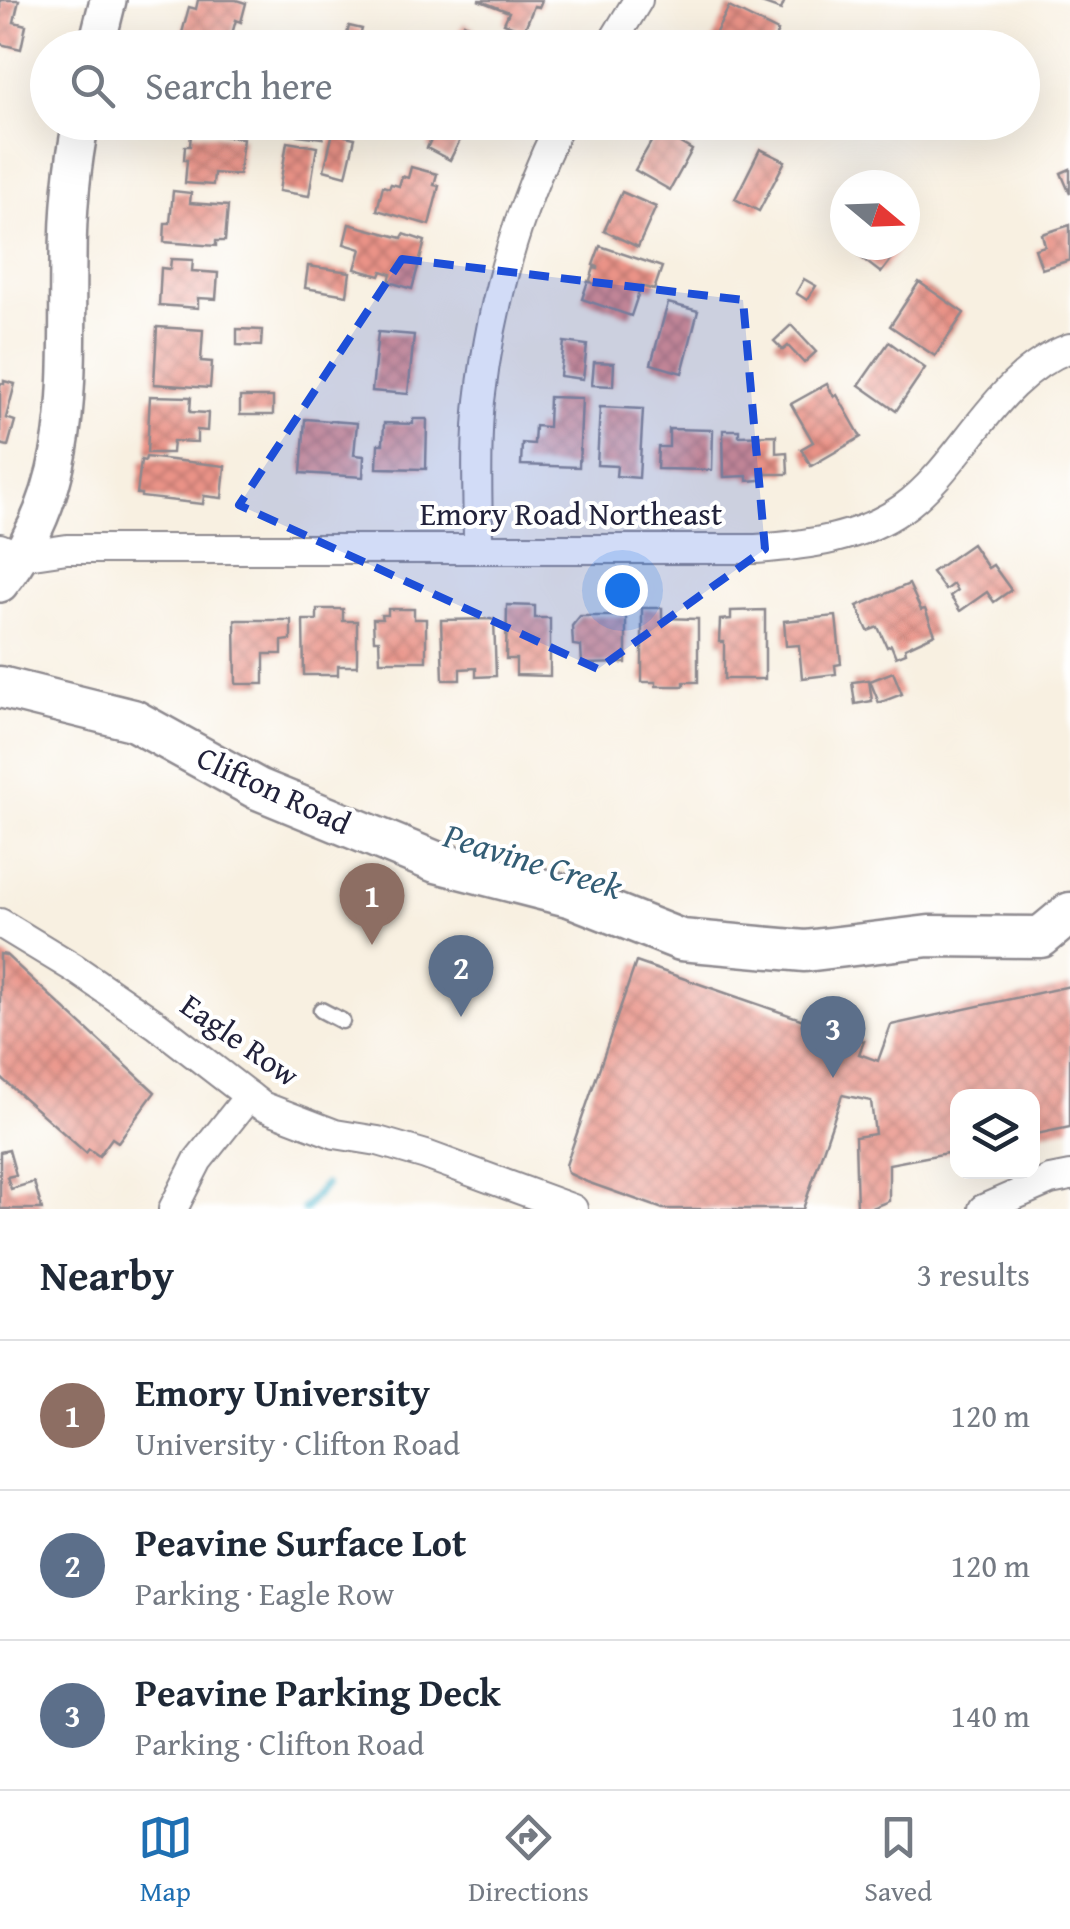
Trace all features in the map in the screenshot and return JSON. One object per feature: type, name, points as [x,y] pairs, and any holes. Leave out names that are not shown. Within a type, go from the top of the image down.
[{"type":"main road","name":"Clifton Road","points":[[0,687],[133,720],[258,789],[436,862],[572,897],[681,940],[805,950],[930,936],[1041,937],[1070,912]]},
{"type":"street","points":[[100,30],[108,0]]},
{"type":"street","points":[[620,30],[638,0]]},
{"type":"street","points":[[7,562],[48,493],[64,426],[71,193],[78,140]]},
{"type":"street","points":[[478,548],[479,418],[492,321],[524,208],[554,140]]},
{"type":"street","name":"Emory Road Northeast","points":[[7,562],[67,549],[800,546],[874,526],[904,507],[1025,375],[1070,348]]},
{"type":"street","name":"Eagle Row","points":[[0,923],[130,1006],[262,1106],[314,1126],[426,1155],[573,1209]]},
{"type":"street","points":[[174,1209],[198,1160],[250,1096]]},
{"type":"street","points":[[982,1209],[1050,1180],[1070,1176]]},
{"type":"lane","points":[[321,1010],[342,1021]]},
{"type":"highlighted area","points":[[402,259],[743,300],[765,549],[598,669],[239,505]]},
{"type":"building","points":[[0,0],[19,0],[14,22],[26,25],[21,49],[0,44]]},
{"type":"building","points":[[198,0],[246,3],[241,22],[236,20],[233,30],[183,30],[189,7],[196,9]]},
{"type":"building","points":[[478,0],[542,0],[539,7],[534,6],[524,30],[504,23],[509,12]]},
{"type":"building","points":[[753,0],[785,0],[781,10]]},
{"type":"building","points":[[729,7],[776,30],[717,30]]},
{"type":"building","points":[[190,140],[243,140],[239,175],[214,173],[213,185],[185,183],[185,146],[190,146]]},
{"type":"building","points":[[331,140],[355,140],[346,176],[324,170]]},
{"type":"building","points":[[431,140],[460,140],[450,160],[427,148]]},
{"type":"building","points":[[652,140],[675,140],[692,150],[670,190],[635,170]]},
{"type":"building","points":[[287,142],[317,147],[309,196],[279,191]]},
{"type":"building","points":[[760,149],[785,161],[759,211],[735,199]]},
{"type":"building","points":[[411,167],[437,174],[434,185],[439,186],[429,225],[377,210],[383,186],[399,186],[402,176],[408,178]]},
{"type":"building","points":[[1070,169],[1070,194],[1061,173]]},
{"type":"building","points":[[173,191],[191,193],[190,203],[228,206],[225,241],[216,241],[216,246],[164,242]]},
{"type":"building","points":[[622,192],[656,207],[638,247],[604,231]]},
{"type":"building","points":[[349,224],[425,241],[412,289],[389,282],[391,274],[382,271],[380,276],[355,269],[361,249],[344,244]]},
{"type":"building","points":[[1070,225],[1070,260],[1042,269],[1035,249],[1045,246],[1042,234]]},
{"type":"building","points":[[600,246],[662,267],[654,290],[641,286],[631,316],[582,299],[588,281],[592,283],[594,268],[598,269],[593,265]]},
{"type":"building","points":[[171,259],[193,260],[192,271],[218,273],[216,299],[198,298],[198,308],[159,305],[161,268],[170,269]]},
{"type":"building","points":[[864,260],[891,260],[881,273]]},
{"type":"building","points":[[308,266],[350,272],[347,295],[305,288]]},
{"type":"building","points":[[804,279],[816,286],[807,300],[796,293]]},
{"type":"building","points":[[919,282],[964,313],[935,356],[890,326]]},
{"type":"building","points":[[668,303],[698,311],[682,373],[651,364]]},
{"type":"building","points":[[791,325],[816,352],[804,363],[788,346],[783,350],[774,341]]},
{"type":"building","points":[[157,327],[203,330],[201,361],[212,362],[210,388],[154,384]]},
{"type":"building","points":[[237,329],[262,330],[261,346],[237,345]]},
{"type":"building","points":[[378,332],[414,335],[408,394],[372,391]]},
{"type":"building","points":[[564,342],[587,345],[583,379],[560,376]]},
{"type":"building","points":[[889,342],[925,368],[896,411],[859,385]]},
{"type":"building","points":[[594,362],[614,363],[613,386],[592,385]]},
{"type":"building","points":[[0,383],[15,384],[6,418],[15,421],[8,446],[0,444]]},
{"type":"building","points":[[827,384],[861,437],[811,466],[801,449],[813,442],[791,404]]},
{"type":"building","points":[[150,396],[191,397],[190,412],[208,413],[207,431],[197,430],[197,442],[173,441],[172,453],[147,453]]},
{"type":"building","points":[[240,397],[273,397],[273,415],[240,415]]},
{"type":"building","points":[[549,397],[582,398],[579,467],[521,465],[522,443],[534,444],[535,426],[548,427]]},
{"type":"building","points":[[600,407],[643,409],[639,478],[616,476],[617,466],[597,465]]},
{"type":"building","points":[[305,419],[357,423],[354,455],[364,456],[363,477],[301,473]]},
{"type":"building","points":[[413,419],[427,419],[426,469],[377,468],[384,423],[413,424]]},
{"type":"building","points":[[669,429],[713,430],[712,470],[657,469],[658,447],[669,447]]},
{"type":"building","points":[[723,430],[739,430],[739,436],[776,435],[776,453],[787,452],[788,474],[760,474],[760,480],[747,481],[747,476],[724,477]]},
{"type":"building","points":[[146,457],[225,466],[222,498],[204,496],[203,504],[141,497],[137,494],[141,460]]},
{"type":"building","points":[[972,544],[988,568],[993,565],[1011,590],[994,602],[987,592],[960,611],[950,596],[957,591],[953,584],[945,590],[932,572]]},
{"type":"building","points":[[909,584],[935,634],[905,648],[906,653],[896,657],[878,627],[868,631],[857,606]]},
{"type":"building","points":[[507,605],[535,606],[535,618],[550,618],[550,676],[516,675],[516,659],[506,659]]},
{"type":"building","points":[[642,608],[662,608],[662,618],[698,619],[698,682],[656,686],[656,682],[642,682]]},
{"type":"building","points":[[317,609],[343,609],[343,621],[357,621],[357,666],[338,666],[338,675],[304,675],[303,620],[317,620]]},
{"type":"building","points":[[388,609],[414,609],[414,619],[426,619],[426,661],[380,661],[373,619],[388,615]]},
{"type":"building","points":[[765,610],[765,679],[724,679],[720,620],[731,619],[731,611]]},
{"type":"building","points":[[580,616],[626,616],[626,663],[582,664],[581,646],[573,645],[572,626]]},
{"type":"building","points":[[836,616],[841,664],[835,665],[836,674],[802,678],[799,645],[786,646],[784,621]]},
{"type":"building","points":[[494,619],[496,676],[476,677],[476,668],[460,669],[460,680],[443,680],[441,620]]},
{"type":"building","points":[[235,620],[291,620],[291,640],[282,641],[282,654],[264,654],[264,684],[236,684]]},
{"type":"building","points":[[893,672],[902,694],[879,703],[870,681]]},
{"type":"building","points":[[869,680],[872,701],[855,704],[852,682]]},
{"type":"building","points":[[0,954],[6,955],[155,1092],[118,1142],[112,1138],[99,1156],[89,1149],[86,1153],[0,1077]]},
{"type":"building","points":[[636,962],[864,1041],[859,1054],[878,1061],[891,1025],[1070,986],[1070,1127],[1040,1133],[1040,1089],[950,1089],[950,1153],[889,1164],[889,1201],[869,1209],[857,1209],[855,1137],[875,1134],[871,1101],[842,1095],[803,1209],[663,1209],[587,1182],[568,1173],[566,1165]]},
{"type":"building","points":[[9,1150],[16,1175],[7,1177],[11,1189],[34,1182],[42,1209],[0,1209],[0,1152]]},
{"type":"waterway","points":[[304,1209],[325,1185]]},
{"type":"place","name":"Emory University","points":[[372,945]]},
{"type":"place","name":"Peavine Surface Lot","points":[[461,1017]]},
{"type":"place","name":"Peavine Parking Deck","points":[[833,1078]]},
{"type":"water label","name":"Peavine Creek","points":[[533,861]]}]
